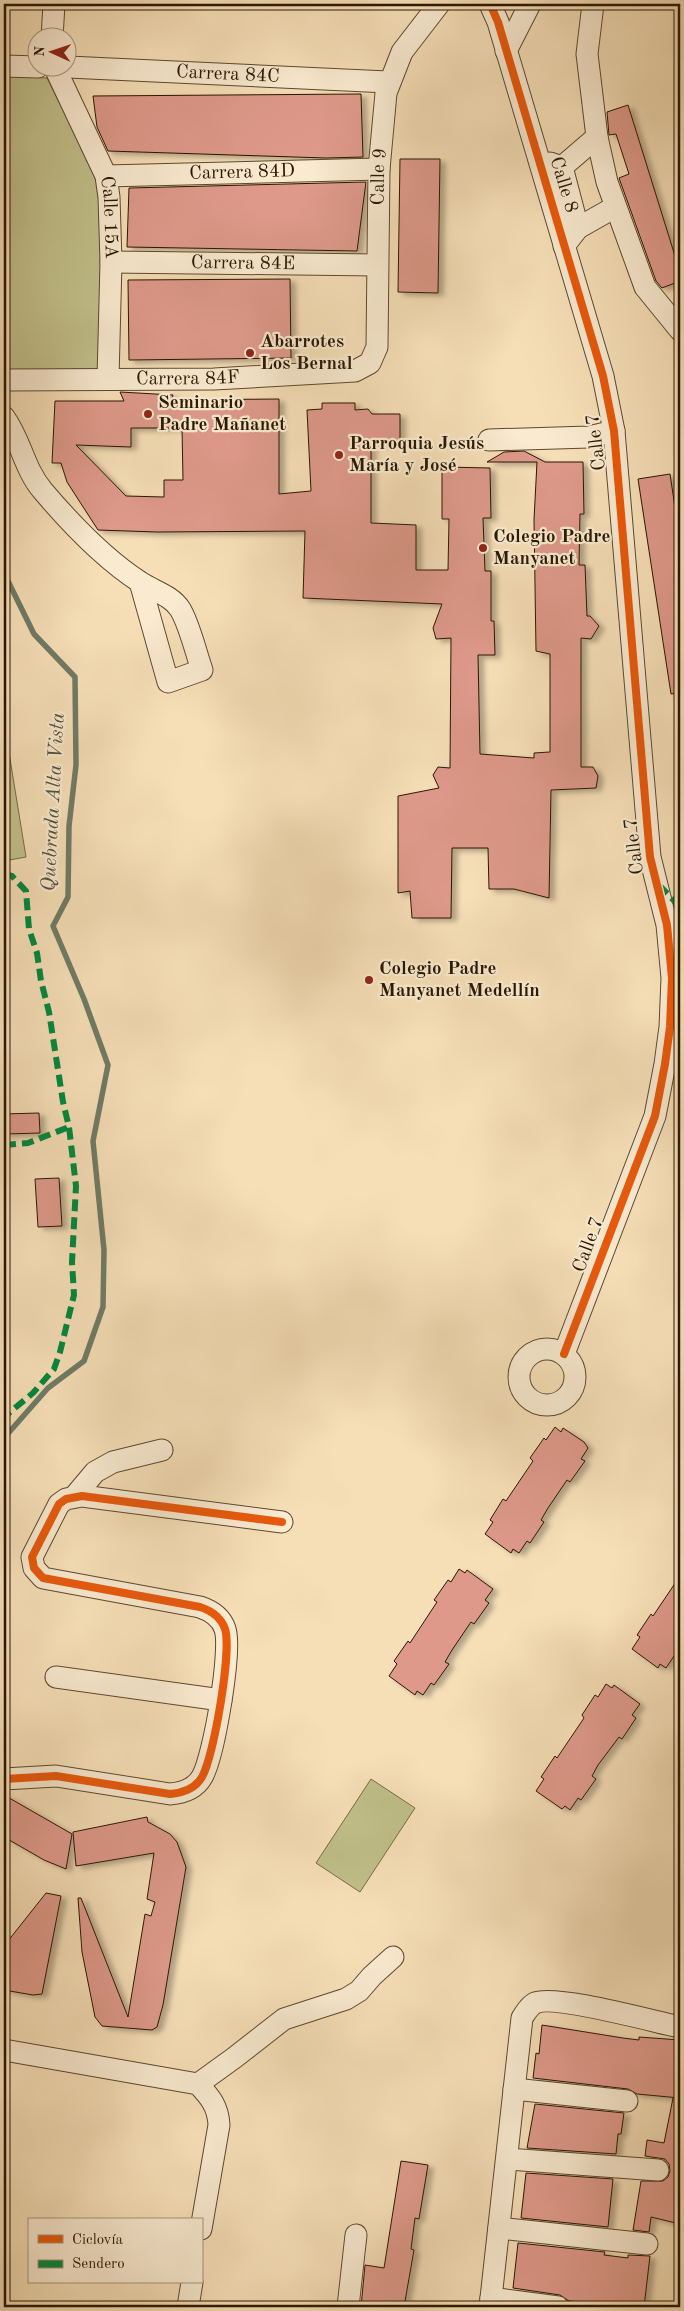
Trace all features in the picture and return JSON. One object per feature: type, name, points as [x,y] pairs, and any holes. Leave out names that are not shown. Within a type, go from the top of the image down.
[{"type":"street","points":[[53,28],[54,4]]},
{"type":"street","name":"Calle 9","points":[[370,363],[377,347],[379,169],[388,82],[402,52],[439,4]]},
{"type":"street","name":"Calle 8","points":[[490,4],[506,51],[603,376]]},
{"type":"street","points":[[506,51],[530,4]]},
{"type":"street","points":[[593,4],[587,54],[597,137],[607,182],[644,287],[680,330]]},
{"type":"street","points":[[4,66],[28,67]]},
{"type":"street","name":"Carrera 84C","points":[[78,66],[388,82]]},
{"type":"street","name":"Calle 15A","points":[[60,78],[106,176],[109,197],[111,262],[108,379]]},
{"type":"street","points":[[562,167],[597,137]]},
{"type":"street","points":[[538,159],[562,167]]},
{"type":"street","points":[[562,167],[578,228]]},
{"type":"street","name":"Carrera 84D","points":[[106,176],[379,169]]},
{"type":"street","points":[[564,246],[578,228],[615,207]]},
{"type":"street","name":"Carrera 84E","points":[[111,262],[377,264]]},
{"type":"street","name":"Carrera 84F","points":[[4,380],[214,379],[355,371],[370,363]]},
{"type":"street","name":"Calle 7","points":[[564,1354],[655,1116],[670,1026],[672,978],[667,925],[650,857],[614,431],[603,376]]},
{"type":"street","points":[[4,417],[15,433],[26,464],[40,488],[95,546],[140,582]]},
{"type":"street","points":[[489,440],[589,437],[614,431]]},
{"type":"street","points":[[4,1780],[56,1776],[170,1794],[180,1793],[197,1784],[203,1776],[220,1720],[227,1634],[220,1619],[214,1613],[200,1607],[50,1581],[38,1574],[34,1568],[32,1557],[59,1504],[74,1497],[95,1472],[113,1462],[162,1450]]},
{"type":"street","points":[[74,1497],[282,1522]]},
{"type":"street","points":[[56,1677],[221,1700]]},
{"type":"street","points":[[198,2084],[284,2018],[346,1999],[359,1991],[393,1957]]},
{"type":"street","points":[[558,2307],[490,2303],[522,2018],[527,2009],[535,2003],[546,2001],[571,2004],[680,2027]]},
{"type":"street","points":[[4,2050],[198,2084],[212,2099],[218,2111],[219,2125],[202,2223]]},
{"type":"street","points":[[514,2089],[627,2101]]},
{"type":"street","points":[[506,2159],[658,2170]]},
{"type":"street","points":[[499,2228],[647,2244]]},
{"type":"street","points":[[348,2307],[356,2235]]},
{"type":"street","points":[[188,2307],[192,2284]]},
{"type":"shaded area","points":[[4,76],[47,78],[97,178],[103,263],[100,370],[4,370]]},
{"type":"shaded area","points":[[4,722],[26,857],[4,861]]},
{"type":"shaded area","points":[[371,1779],[415,1808],[360,1892],[316,1863]]},
{"type":"building","points":[[361,94],[363,157],[326,158],[108,151],[97,127],[93,96]]},
{"type":"building","points":[[628,105],[680,272],[680,281],[662,288],[656,281],[619,178],[629,174],[616,134],[609,135],[607,112]]},
{"type":"building","points":[[400,159],[440,159],[438,293],[398,292]]},
{"type":"building","points":[[366,182],[357,251],[127,247],[129,188]]},
{"type":"building","points":[[290,279],[291,358],[129,360],[128,280]]},
{"type":"building","points":[[120,392],[173,395],[172,400],[279,399],[279,494],[311,491],[307,410],[322,409],[322,403],[355,403],[355,410],[368,409],[372,414],[400,414],[400,442],[371,443],[371,523],[416,525],[416,570],[448,570],[449,519],[442,519],[442,467],[490,468],[491,518],[483,518],[485,571],[491,571],[491,621],[494,621],[495,655],[478,655],[480,754],[534,758],[534,753],[550,752],[550,654],[536,651],[534,520],[537,462],[487,462],[504,452],[524,451],[545,462],[583,462],[584,514],[580,514],[579,565],[585,565],[587,616],[590,616],[599,626],[591,639],[581,638],[581,767],[593,767],[598,776],[596,788],[551,790],[549,898],[514,889],[489,889],[488,848],[452,848],[451,918],[412,918],[410,891],[398,893],[398,796],[439,788],[433,775],[438,767],[450,768],[451,638],[436,639],[433,628],[442,604],[303,598],[305,531],[157,532],[98,530],[67,482],[61,463],[52,463],[55,401],[124,401]],"holes":[[[131,428],[182,428],[183,480],[164,480],[164,497],[126,496],[76,445],[131,447]]]},
{"type":"building","points":[[670,474],[680,541],[680,693],[671,694],[638,479]]},
{"type":"building","points":[[39,1113],[40,1133],[4,1134],[4,1114]]},
{"type":"building","points":[[59,1178],[62,1226],[38,1227],[35,1179]]},
{"type":"building","points":[[555,1427],[561,1432],[563,1428],[584,1442],[588,1448],[581,1459],[585,1461],[570,1482],[567,1480],[548,1508],[541,1520],[544,1522],[530,1543],[527,1541],[519,1553],[513,1549],[511,1553],[485,1534],[493,1522],[490,1520],[503,1499],[506,1501],[533,1461],[530,1458],[544,1438],[546,1440]]},
{"type":"building","points":[[459,1569],[465,1573],[467,1570],[493,1589],[485,1600],[489,1603],[474,1624],[471,1622],[452,1650],[445,1662],[449,1664],[434,1685],[431,1683],[423,1695],[417,1691],[415,1695],[389,1676],[397,1664],[394,1661],[408,1641],[410,1643],[437,1602],[434,1600],[448,1580],[451,1582]]},
{"type":"building","points":[[680,1576],[680,1660],[674,1656],[666,1668],[660,1664],[658,1668],[632,1649],[640,1637],[637,1635],[651,1614],[653,1616]]},
{"type":"building","points":[[606,1684],[612,1688],[614,1685],[640,1704],[632,1715],[636,1718],[622,1739],[619,1737],[598,1765],[592,1776],[596,1779],[581,1800],[578,1798],[570,1810],[565,1806],[562,1809],[536,1791],[544,1779],[541,1777],[555,1756],[557,1758],[584,1718],[582,1715],[595,1695],[598,1697]]},
{"type":"building","points":[[4,1795],[72,1834],[66,1869],[44,1860],[4,1837]]},
{"type":"building","points":[[147,1817],[148,1822],[170,1834],[177,1842],[186,1867],[163,2005],[157,2027],[152,2030],[102,2026],[95,2017],[82,1952],[78,1898],[81,1898],[128,2017],[145,1914],[151,1916],[155,1902],[147,1899],[154,1853],[76,1866],[73,1832]]},
{"type":"building","points":[[46,1893],[61,1896],[42,1994],[33,1995],[4,1990],[4,1946]]},
{"type":"building","points":[[542,2025],[639,2040],[639,2037],[680,2040],[680,2098],[637,2094],[628,2089],[533,2078],[536,2053],[539,2054]]},
{"type":"building","points":[[673,2098],[680,2098],[680,2224],[651,2217],[649,2232],[633,2230],[641,2181],[663,2181],[668,2177],[670,2171],[669,2164],[665,2159],[645,2156],[647,2140],[664,2143]]},
{"type":"building","points":[[535,2104],[624,2113],[621,2134],[618,2134],[616,2154],[527,2148]]},
{"type":"building","points":[[401,2161],[428,2165],[419,2219],[415,2218],[411,2249],[414,2250],[404,2307],[361,2307],[365,2265],[384,2268]]},
{"type":"building","points":[[526,2173],[613,2179],[608,2227],[521,2218]]},
{"type":"building","points":[[518,2243],[605,2252],[604,2255],[628,2258],[628,2255],[650,2256],[644,2307],[569,2301],[560,2295],[513,2288]]},
{"type":"waterway","name":"Quebrada Alta Vista","points":[[4,557],[6,577],[34,634],[75,677],[76,765],[69,826],[68,897],[53,926],[84,999],[108,1065],[93,1141],[104,1250],[103,1307],[84,1361],[48,1388],[4,1438]]},
{"type":"marked path","points":[[4,874],[12,876],[26,891],[29,929],[37,953],[41,981],[49,1012],[63,1102],[69,1127],[76,1186],[72,1262],[74,1295],[60,1352],[54,1369],[33,1393],[4,1417]]},
{"type":"marked path","points":[[659,885],[680,907]]},
{"type":"marked path","points":[[4,1145],[28,1143],[69,1127]]},
{"type":"cycle path","points":[[490,4],[498,22],[603,376],[614,431],[650,857],[667,925],[672,978],[670,1027],[655,1116],[564,1354]]},
{"type":"cycle path","points":[[4,1779],[56,1776],[170,1794],[180,1793],[188,1790],[202,1777],[212,1748],[221,1703],[226,1658],[227,1641],[225,1629],[221,1621],[212,1613],[200,1607],[43,1578],[34,1568],[32,1557],[59,1504],[66,1499],[82,1496],[282,1522]]},
{"type":"place","name":"Abarrotes Los Bernal","points":[[250,353]]},
{"type":"place","name":"Seminario Padre Mañanet","points":[[148,414]]},
{"type":"place","name":"Parroquia Jesús María y José","points":[[339,455]]},
{"type":"place","name":"Colegio Padre Manyanet","points":[[483,548]]},
{"type":"place","name":"Colegio Padre Manyanet Medellín","points":[[369,980]]}]
